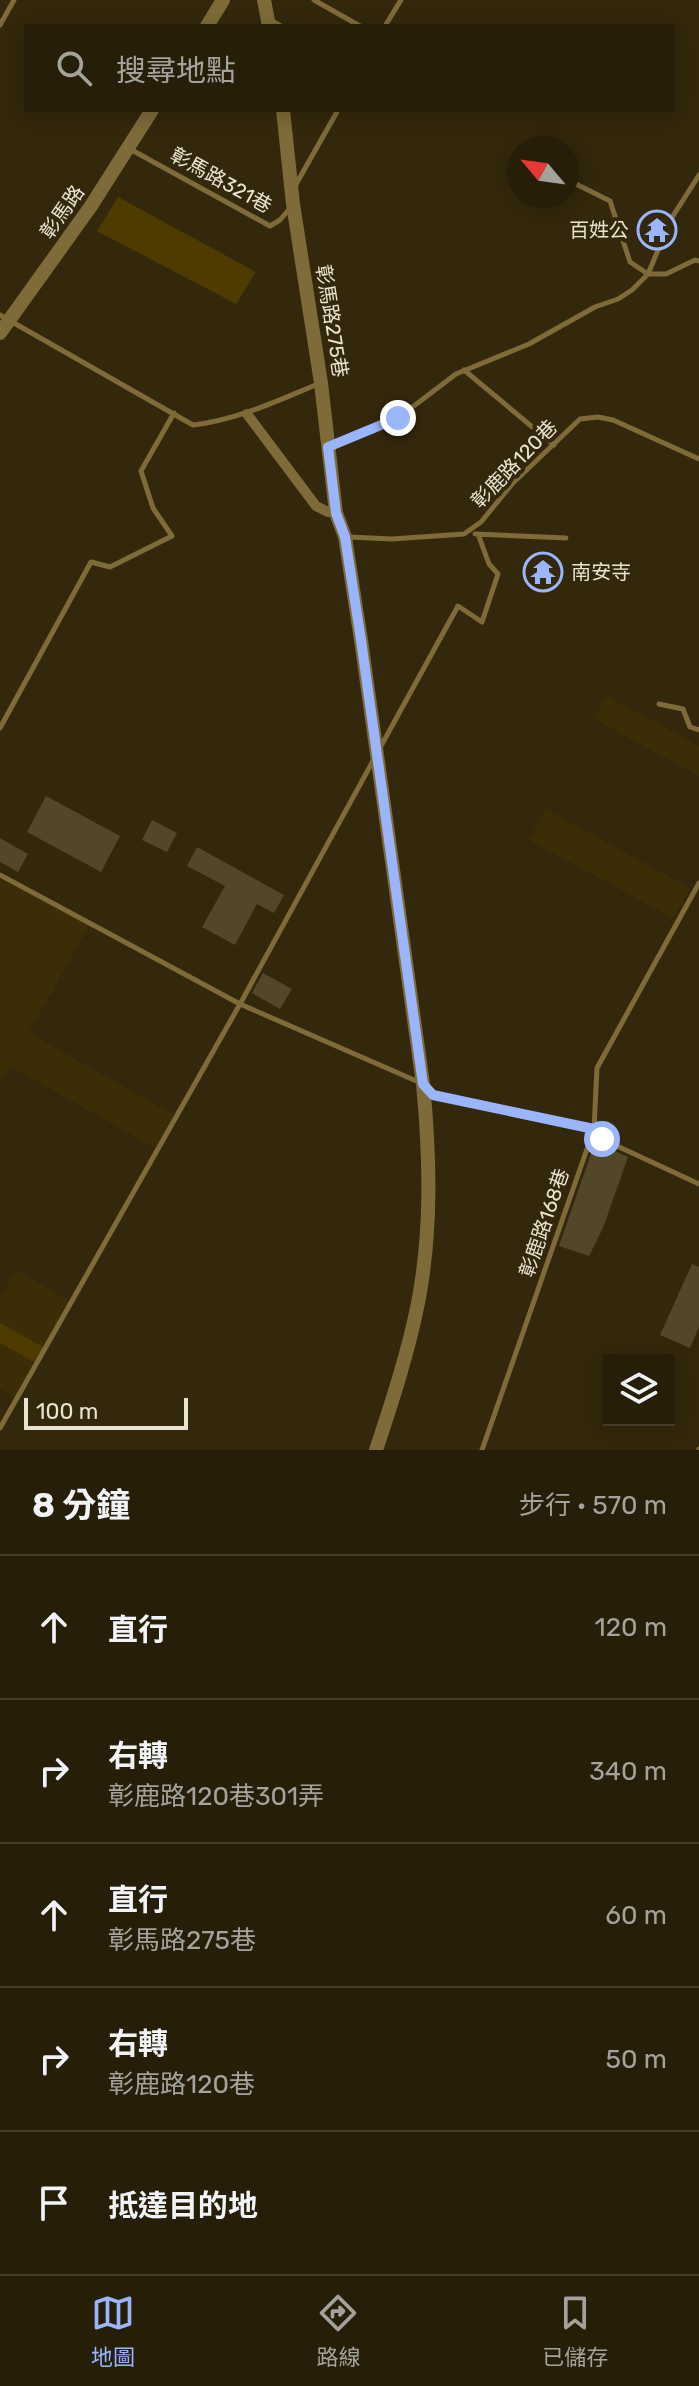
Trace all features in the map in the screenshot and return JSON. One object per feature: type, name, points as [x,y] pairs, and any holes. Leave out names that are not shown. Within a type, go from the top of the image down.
[{"type":"street","points":[[208,24],[223,0]]},
{"type":"street","points":[[264,0],[268,22]]},
{"type":"street","name":"彰馬路","points":[[0,333],[5,318],[91,206],[151,112]]},
{"type":"street","name":"彰馬路275巷","points":[[283,112],[336,513],[345,537],[428,1135],[429,1196],[418,1302],[399,1382],[376,1450]]},
{"type":"street","points":[[247,414],[316,506],[336,513]]},
{"type":"lane","points":[[0,25],[14,0]]},
{"type":"lane","points":[[314,0],[356,24]]},
{"type":"lane","points":[[386,24],[401,0]]},
{"type":"lane","points":[[293,197],[337,112]]},
{"type":"lane","name":"彰馬路321巷","points":[[128,147],[270,226],[280,220],[293,197]]},
{"type":"lane","points":[[328,447],[398,418],[456,374],[529,344],[595,307],[618,299],[648,274],[671,219],[699,175]]},
{"type":"lane","points":[[579,186],[610,201],[630,262],[648,274],[666,274],[699,261]]},
{"type":"lane","points":[[5,318],[193,425],[215,423],[247,414],[321,383]]},
{"type":"lane","points":[[464,370],[554,445]]},
{"type":"lane","points":[[0,728],[91,562],[110,567],[172,536],[153,508],[141,471],[174,413]]},
{"type":"lane","name":"彰鹿路120巷","points":[[345,537],[392,539],[466,532],[481,522],[513,483],[580,419],[598,417],[613,420],[699,459]]},
{"type":"lane","points":[[466,532],[566,538]]},
{"type":"lane","points":[[0,1428],[240,1004],[458,606],[482,622],[498,574],[489,564],[478,534]]},
{"type":"lane","points":[[659,704],[683,709],[690,727],[699,730]]},
{"type":"lane","points":[[0,875],[240,1004],[423,1084],[433,1095],[594,1129],[602,1139],[699,1184]]},
{"type":"lane","name":"彰鹿路168巷","points":[[482,1450],[594,1129],[597,1068],[699,883]]},
{"type":"shaded area","points":[[118,197],[256,272],[236,304],[97,231]]},
{"type":"shaded area","points":[[607,696],[699,746],[699,776],[594,719]]},
{"type":"shaded area","points":[[545,809],[690,888],[673,918],[529,840]]},
{"type":"shaded area","points":[[0,874],[90,924],[29,1033],[174,1115],[155,1148],[10,1066],[0,1082]]},
{"type":"shaded area","points":[[16,1270],[70,1301],[45,1348],[0,1323],[0,1298]]},
{"type":"shaded area","points":[[0,1323],[45,1348],[34,1362],[0,1343]]},
{"type":"shaded area","points":[[0,1343],[34,1362],[15,1397],[0,1389]]},
{"type":"building","points":[[46,796],[120,836],[101,872],[27,832]]},
{"type":"building","points":[[152,820],[177,833],[167,852],[142,840]]},
{"type":"building","points":[[0,838],[28,854],[18,872],[0,862]]},
{"type":"building","points":[[197,847],[284,895],[274,913],[257,904],[235,945],[202,927],[225,886],[187,866]]},
{"type":"building","points":[[263,973],[292,989],[280,1009],[252,993]]},
{"type":"building","points":[[595,1142],[628,1157],[603,1228],[589,1256],[559,1246]]},
{"type":"building","points":[[692,1264],[699,1267],[699,1327],[690,1348],[660,1335]]},
{"type":"place","name":"百姓公","points":[[657,230]]},
{"type":"place","name":"南安寺","points":[[543,572]]},
{"type":"route","points":[[398,418],[328,447],[336,513],[345,537],[361,640],[423,1084],[433,1095],[594,1129],[602,1139]]}]
